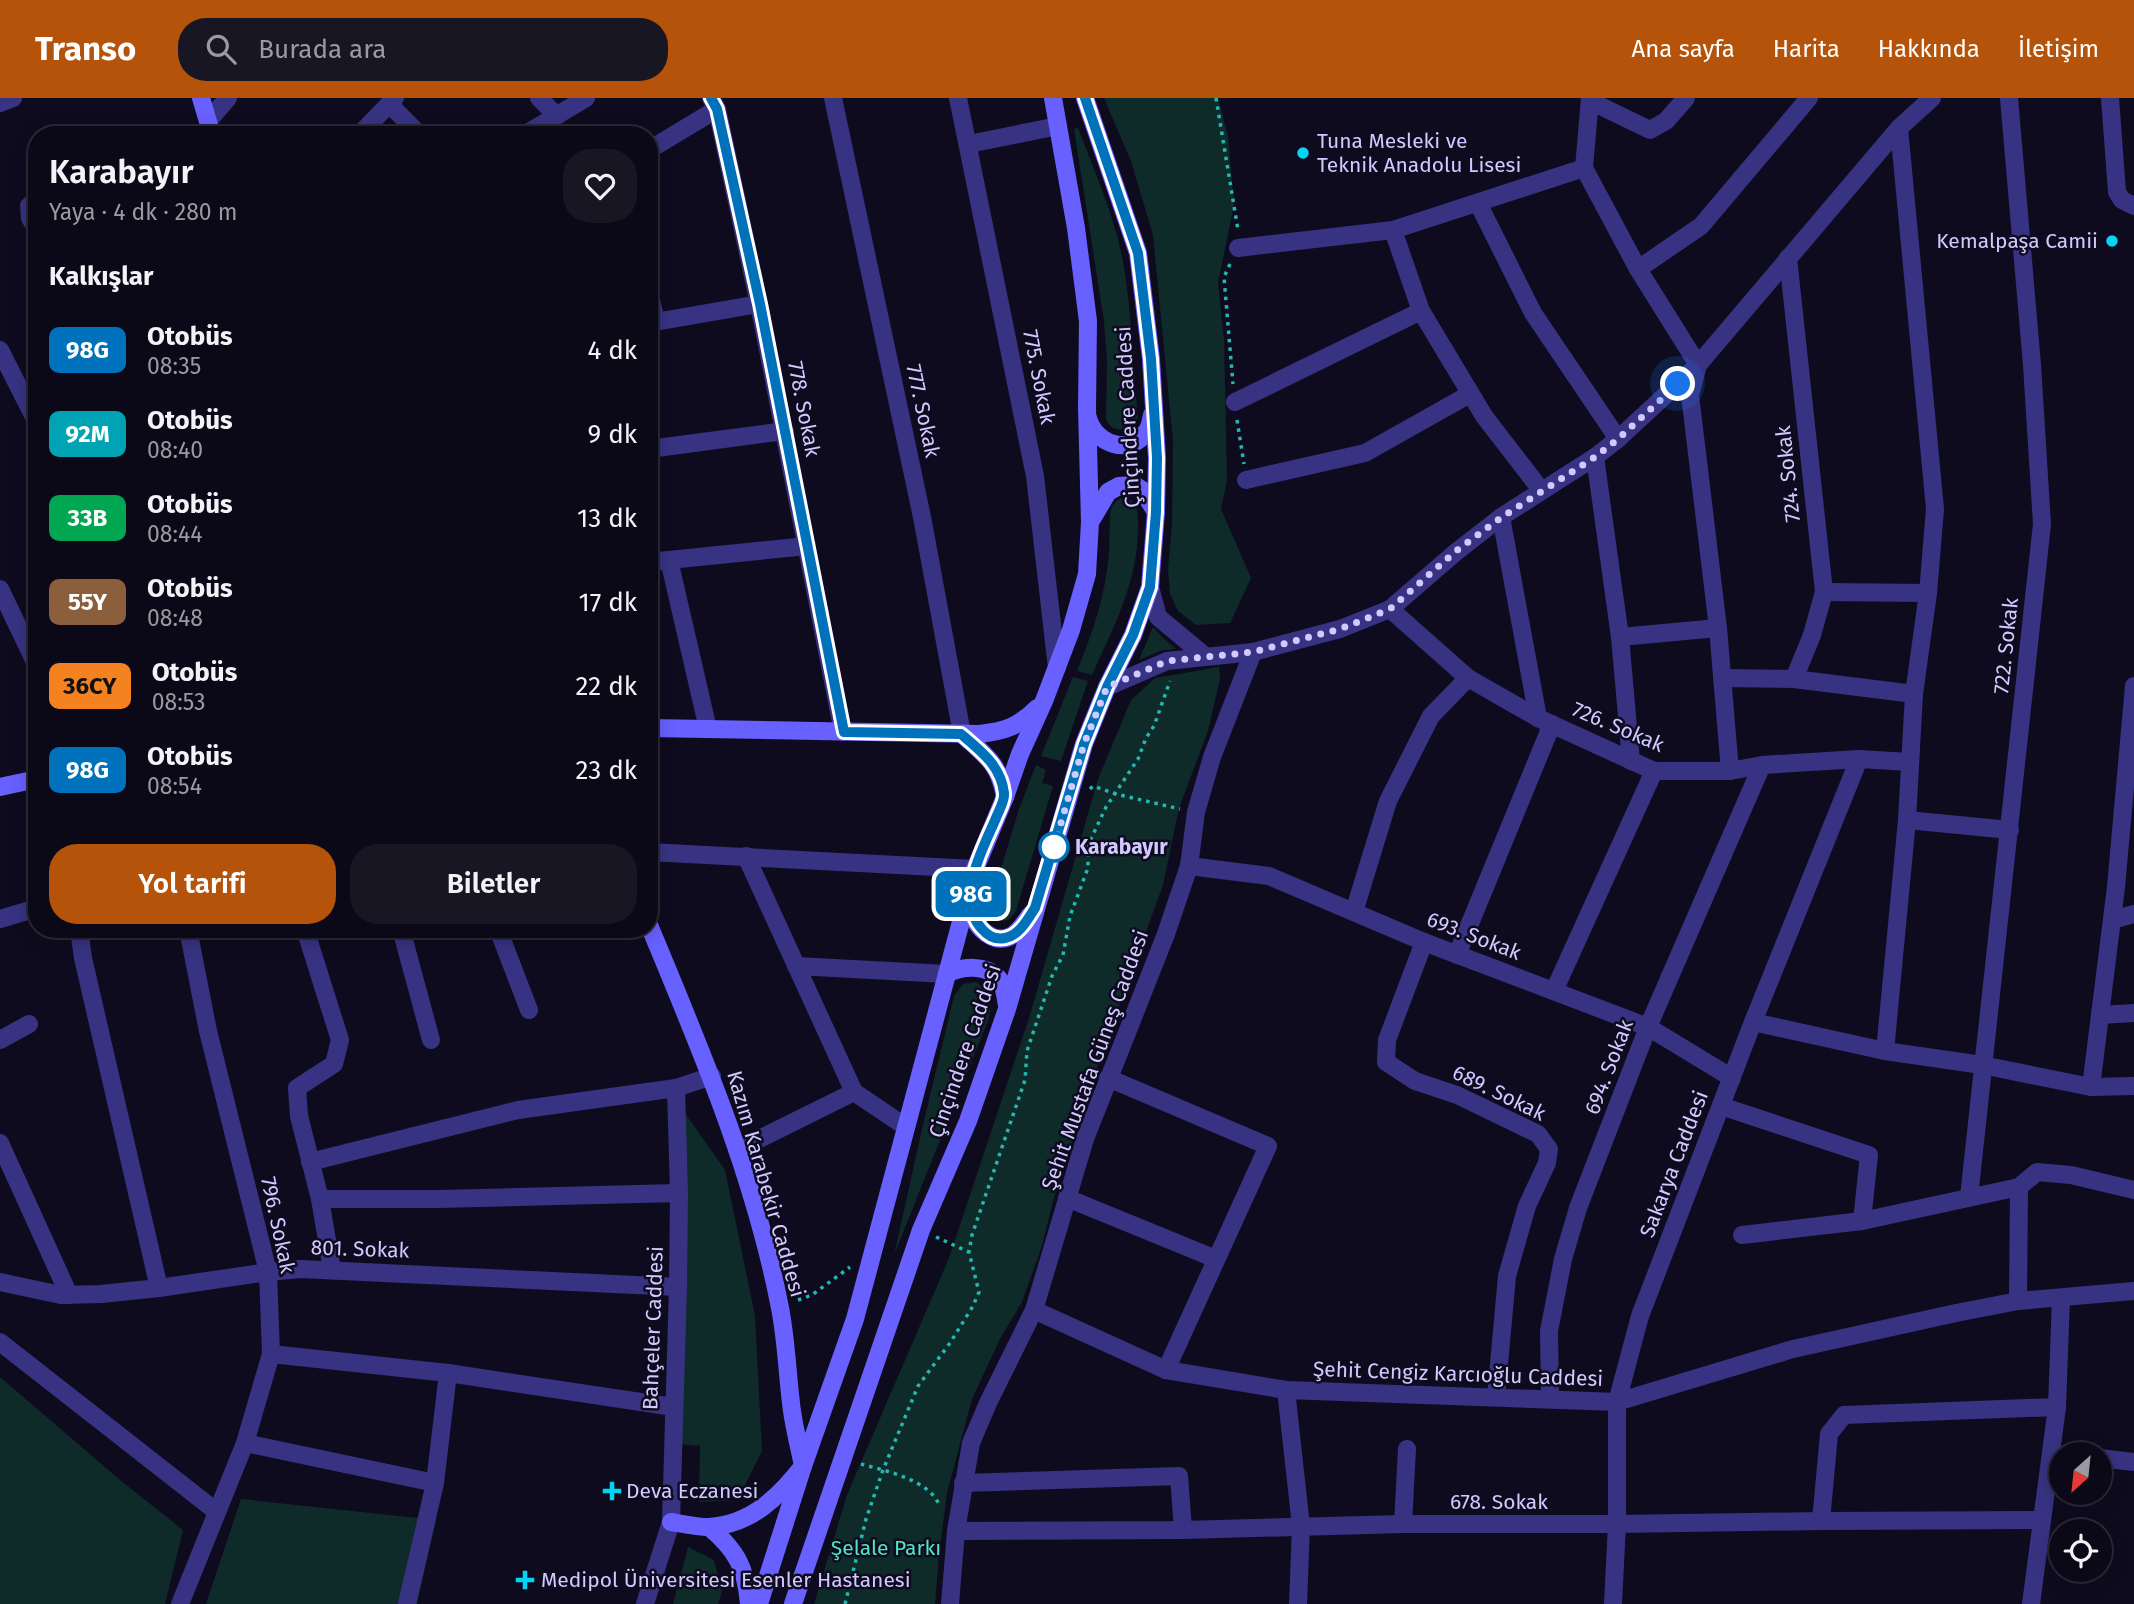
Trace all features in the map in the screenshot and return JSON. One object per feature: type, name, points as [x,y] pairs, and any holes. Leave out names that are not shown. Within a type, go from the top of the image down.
[{"type":"main road","points":[[201,98],[211,126]]},
{"type":"main road","name":"Çinçindere Caddesi","points":[[759,1604],[803,1466],[855,1319],[972,877],[1071,631],[1087,574],[1090,522],[1088,321],[1076,228],[1052,98]]},
{"type":"main road","name":"Çinçindere Caddesi","points":[[793,1604],[921,1230],[968,1121],[1007,1009],[1084,744],[1107,687],[1133,635],[1150,587],[1157,458],[1151,359],[1138,253],[1085,98]]},
{"type":"main road","points":[[1087,408],[1089,422],[1096,434],[1105,442],[1116,446],[1129,445],[1148,430],[1153,412]]},
{"type":"main road","points":[[1090,522],[1108,492],[1119,486],[1134,485],[1142,490],[1156,512]]},
{"type":"main road","points":[[658,728],[961,734],[998,732],[1024,722],[1044,701]]},
{"type":"main road","points":[[961,734],[996,767],[1002,779],[1005,797]]},
{"type":"main road","points":[[0,787],[28,781]]},
{"type":"main road","points":[[972,877],[972,913],[987,935],[999,939],[1010,937],[1018,931],[1035,908]]},
{"type":"main road","name":"Kazım Karabekir Caddesi","points":[[654,938],[712,1076],[759,1224],[780,1304],[791,1407],[803,1466]]},
{"type":"main road","points":[[947,974],[961,968],[992,973],[998,977],[1004,988],[1007,1009]]},
{"type":"main road","points":[[671,1522],[709,1527],[737,1522],[763,1508],[784,1491],[803,1466]]},
{"type":"main road","points":[[709,1527],[729,1544],[743,1569],[749,1604]]},
{"type":"street","points":[[0,103],[13,98]]},
{"type":"street","points":[[212,126],[228,98]]},
{"type":"street","points":[[539,98],[557,116]]},
{"type":"street","points":[[540,126],[586,98]]},
{"type":"street","name":"777. Sokak","points":[[833,98],[922,517],[961,734]]},
{"type":"street","name":"775. Sokak","points":[[958,98],[1035,476],[1056,667]]},
{"type":"street","points":[[1686,98],[1666,121],[1650,130],[1590,99],[1584,168],[1638,269],[1698,365],[1690,395],[1718,628],[1730,771]]},
{"type":"street","points":[[1638,269],[1701,226],[1809,98]]},
{"type":"street","points":[[1107,687],[1167,661],[1253,652],[1340,629],[1390,609],[1456,551],[1618,439],[1698,365],[1899,128],[1932,98]]},
{"type":"street","name":"722. Sokak","points":[[1969,1197],[2042,524],[2032,365],[2009,98]]},
{"type":"street","points":[[2110,98],[2117,192],[2122,200],[2134,206]]},
{"type":"street","points":[[368,126],[392,101],[413,126]]},
{"type":"street","points":[[658,144],[714,104]]},
{"type":"street","name":"778. Sokak","points":[[714,104],[760,304],[844,732]]},
{"type":"street","points":[[969,144],[1058,126]]},
{"type":"street","points":[[1885,1051],[1907,820],[1914,694],[1928,593],[1935,509],[1899,128]]},
{"type":"street","points":[[1238,248],[1393,230],[1584,168]]},
{"type":"street","points":[[1478,203],[1534,313],[1618,439]]},
{"type":"street","points":[[1393,230],[1421,311],[1484,416],[1541,490]]},
{"type":"street","name":"724. Sokak","points":[[1788,258],[1824,592],[1812,635],[1794,679]]},
{"type":"street","points":[[658,321],[760,304]]},
{"type":"street","points":[[1234,402],[1421,311]]},
{"type":"street","points":[[0,350],[28,405]]},
{"type":"street","points":[[1246,480],[1364,453],[1470,394]]},
{"type":"street","points":[[658,448],[785,431]]},
{"type":"street","points":[[1595,457],[1620,637],[1631,761]]},
{"type":"street","points":[[1457,955],[1545,721],[1502,517]]},
{"type":"street","points":[[658,561],[807,546]]},
{"type":"street","points":[[669,560],[708,729]]},
{"type":"street","points":[[1150,587],[1157,617],[1205,656]]},
{"type":"street","points":[[0,589],[28,647]]},
{"type":"street","points":[[1824,592],[1928,593]]},
{"type":"street","name":"726. Sokak","points":[[1390,609],[1468,678],[1545,721],[1654,771],[1730,771],[1762,765],[1859,759],[1909,762]]},
{"type":"street","points":[[1620,637],[1718,628]]},
{"type":"street","name":"Şehit Mustafa Güneş Caddesi","points":[[950,1604],[956,1531],[971,1444],[1034,1310],[1085,1139],[1161,946],[1189,866],[1196,812],[1212,757],[1253,652]]},
{"type":"street","points":[[1354,912],[1388,801],[1431,716],[1468,678]]},
{"type":"street","points":[[1722,678],[1794,679],[1914,694]]},
{"type":"street","points":[[2091,1087],[2112,920],[2134,686]]},
{"type":"street","name":"Sakarya Caddesi","points":[[1613,1604],[1617,1524],[1617,1402],[1640,1316],[1753,1022],[1859,759]]},
{"type":"street","name":"694. Sokak","points":[[1550,1399],[1549,1331],[1563,1259],[1578,1208],[1648,1027],[1762,765]]},
{"type":"street","points":[[1554,991],[1654,771]]},
{"type":"street","points":[[1907,820],[2010,830]]},
{"type":"street","points":[[658,852],[746,856],[972,877]]},
{"type":"street","points":[[746,856],[854,1092],[906,1128]]},
{"type":"street","name":"693. Sokak","points":[[1189,866],[1269,876],[1424,942],[1648,1027],[1732,1078]]},
{"type":"street","points":[[0,919],[28,911]]},
{"type":"street","points":[[2112,920],[2134,914]]},
{"type":"street","points":[[80,938],[159,1288]]},
{"type":"street","name":"796. Sokak","points":[[180,1604],[245,1443],[271,1354],[268,1272],[211,1044],[190,938]]},
{"type":"street","points":[[308,938],[340,1040],[334,1064],[297,1088],[299,1116],[320,1199],[332,1270]]},
{"type":"street","points":[[403,938],[431,1040]]},
{"type":"street","points":[[501,938],[529,1010]]},
{"type":"street","name":"689. Sokak","points":[[1424,942],[1387,1040],[1386,1062],[1415,1081],[1457,1095],[1538,1134],[1549,1149],[1547,1163],[1527,1206],[1507,1276],[1496,1397]]},
{"type":"street","points":[[796,965],[947,974]]},
{"type":"street","points":[[2100,1015],[2134,1013]]},
{"type":"street","points":[[1753,1022],[1885,1051],[1982,1065],[2091,1087],[2134,1086]]},
{"type":"street","points":[[0,1040],[29,1024]]},
{"type":"street","points":[[310,1163],[518,1110],[676,1088],[712,1076]]},
{"type":"street","points":[[1108,1077],[1268,1146],[1166,1370]]},
{"type":"street","name":"Bahçeler Caddesi","points":[[645,1604],[671,1522],[678,1287],[676,1088]]},
{"type":"street","points":[[737,1150],[854,1092]]},
{"type":"street","points":[[1721,1106],[1869,1155],[1863,1220]]},
{"type":"street","points":[[0,1143],[69,1295]]},
{"type":"street","points":[[1742,1235],[1863,1220],[2020,1187],[2037,1172],[2071,1175],[2134,1190]]},
{"type":"street","points":[[2018,1301],[2020,1187]]},
{"type":"street","points":[[320,1199],[679,1193]]},
{"type":"street","points":[[1067,1198],[1216,1259]]},
{"type":"street","name":"801. Sokak","points":[[0,1282],[69,1295],[101,1294],[300,1269],[678,1287]]},
{"type":"street","name":"Şehit Cengiz Karcıoğlu Caddesi","points":[[1034,1310],[1166,1370],[1286,1390],[1617,1402],[1793,1349],[2018,1301],[2134,1291]]},
{"type":"street","points":[[2059,1442],[2057,1406],[2061,1298]]},
{"type":"street","points":[[0,1342],[217,1512]]},
{"type":"street","points":[[271,1354],[449,1373],[674,1407]]},
{"type":"street","points":[[407,1604],[435,1483],[449,1373]]},
{"type":"street","points":[[1286,1390],[1300,1526],[1298,1604]]},
{"type":"street","points":[[1821,1521],[1829,1434],[1844,1415],[2057,1406]]},
{"type":"street","points":[[245,1443],[435,1483]]},
{"type":"street","points":[[1403,1524],[1407,1449]]},
{"type":"street","points":[[2112,1459],[2134,1462]]},
{"type":"street","points":[[963,1483],[1179,1476],[1183,1530]]},
{"type":"street","points":[[2031,1604],[2042,1520],[2049,1492]]},
{"type":"street","name":"678. Sokak","points":[[956,1531],[1183,1530],[1403,1524],[2042,1520]]},
{"type":"path","points":[[1216,98],[1238,225],[1238,248],[1224,278],[1234,402],[1246,480]]},
{"type":"path","points":[[845,1604],[866,1519],[918,1386],[950,1343],[979,1292],[969,1252],[979,1214],[1025,1080],[1027,1051],[1052,976],[1063,955],[1070,916],[1088,868],[1090,841],[1106,807],[1138,760],[1180,660]]},
{"type":"path","points":[[1087,792],[1093,786],[1164,807],[1196,812]]},
{"type":"path","points":[[921,1230],[969,1252]]},
{"type":"path","points":[[780,1304],[811,1295],[873,1253]]},
{"type":"path","points":[[842,1458],[883,1470],[930,1490],[938,1501],[942,1514]]},
{"type":"green space","points":[[1104,98],[1218,98],[1228,136],[1234,205],[1218,283],[1224,340],[1227,480],[1221,509],[1251,578],[1230,623],[1196,625],[1178,611],[1170,594],[1168,569],[1172,524],[1173,441],[1153,235],[1131,161]]},
{"type":"green space","points":[[1078,128],[1110,214],[1124,267],[1138,418],[1130,426],[1121,429],[1112,427],[1106,419],[1107,361],[1104,321],[1074,129]]},
{"type":"green space","points":[[1123,498],[1135,504],[1137,512],[1134,566],[1123,603],[1092,675],[1077,671],[1102,598],[1109,552],[1111,509]]},
{"type":"green space","points":[[1153,627],[1176,649],[1160,651],[1139,660]]},
{"type":"green space","name":"Şelale Parkı","points":[[1219,667],[1220,679],[1208,731],[1179,808],[1163,885],[1102,1053],[1053,1201],[1042,1246],[1022,1302],[1000,1339],[972,1399],[947,1493],[935,1604],[814,1604],[847,1495],[949,1258],[1030,1015],[1098,779],[1131,700],[1155,678]]},
{"type":"green space","points":[[1073,677],[1088,681],[1061,761],[1041,756]]},
{"type":"green space","points":[[1036,765],[1046,770],[1042,783],[1053,786],[1016,911],[1004,921],[994,919],[989,908],[1019,809]]},
{"type":"green space","points":[[976,982],[989,998],[989,1018],[894,1255],[954,996],[963,984]]},
{"type":"green space","points":[[682,1109],[725,1170],[755,1316],[762,1451],[744,1487],[726,1501],[699,1502],[700,1446],[670,1443]]},
{"type":"green space","points":[[0,1377],[183,1530],[165,1604],[0,1604]]},
{"type":"green space","points":[[241,1499],[436,1520],[417,1604],[206,1604]]},
{"type":"green space","points":[[688,1547],[714,1560],[722,1591],[718,1604],[673,1604]]},
{"type":"bus line","name":"98G","points":[[711,98],[717,109],[760,304],[844,732],[961,734],[996,767],[1002,779],[1005,797],[970,885],[972,913],[978,925],[987,935],[999,939],[1010,937],[1018,931],[1035,908],[1084,744],[1107,687],[1133,635],[1150,587],[1157,458],[1151,359],[1138,253],[1085,98]]},
{"type":"place","name":"Tuna Mesleki ve Teknik Anadolu Lisesi","points":[[1303,153]]},
{"type":"place","name":"Kemalpaşa Camii","points":[[2112,241]]},
{"type":"place","name":"Karabayır","points":[[1054,847]]},
{"type":"place","name":"Deva Eczanesi","points":[[612,1491]]},
{"type":"place","name":"Medipol Üniversitesi Esenler Hastanesi","points":[[525,1580]]},
{"type":"route","points":[[1054,847],[1084,744],[1107,687],[1167,661],[1253,652],[1340,629],[1390,609],[1456,551],[1541,490],[1595,457],[1678,384]]}]
